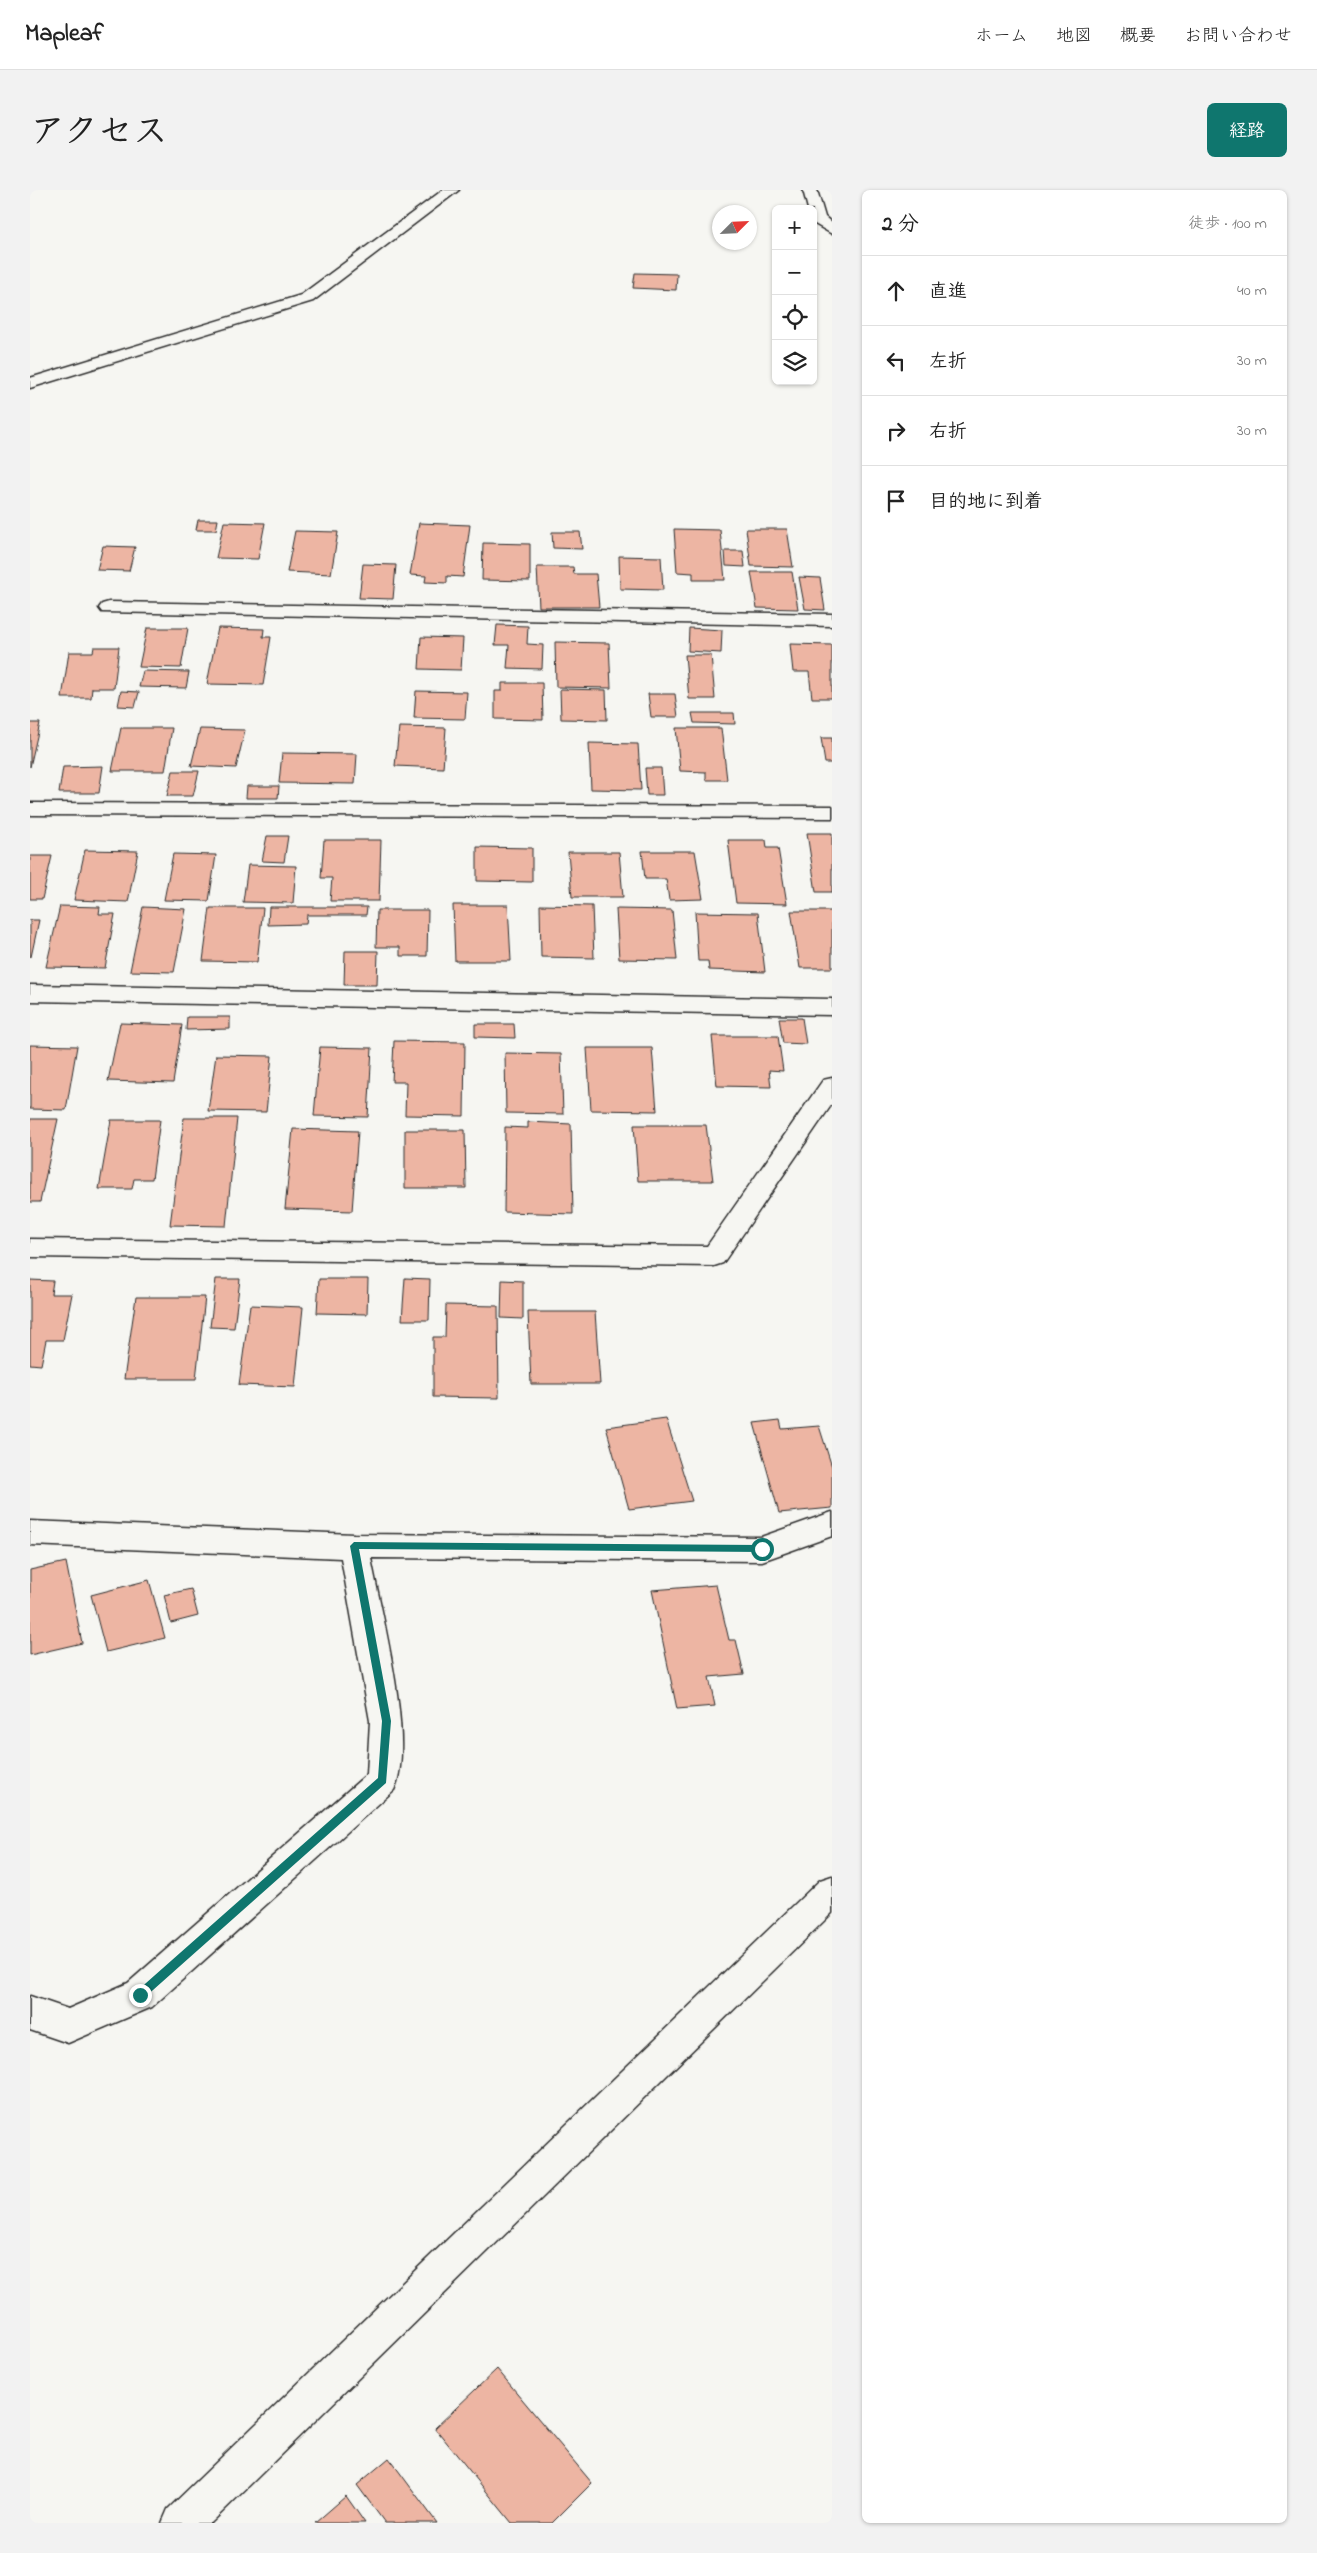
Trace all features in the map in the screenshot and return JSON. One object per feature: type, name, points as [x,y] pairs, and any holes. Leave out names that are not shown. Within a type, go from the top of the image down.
[{"type":"street","points":[[30,383],[307,298],[452,190]]},
{"type":"street","points":[[810,190],[818,219],[832,230]]},
{"type":"street","points":[[108,608],[832,620]]},
{"type":"street","points":[[30,810],[832,812]]},
{"type":"street","points":[[30,993],[832,1007]]},
{"type":"street","points":[[30,1248],[714,1256],[832,1086]]},
{"type":"street","points":[[30,1533],[354,1546],[762,1549],[832,1524]]},
{"type":"street","points":[[30,2014],[68,2026],[140,1995],[383,1780],[386,1721],[354,1546]]},
{"type":"street","points":[[182,2523],[832,1891]]},
{"type":"building","points":[[635,273],[677,274],[676,290],[633,288]]},
{"type":"building","points":[[198,520],[218,520],[216,530],[196,530]]},
{"type":"building","points":[[224,522],[265,523],[258,559],[216,558]]},
{"type":"building","points":[[419,523],[470,525],[463,577],[447,576],[447,583],[425,582],[426,576],[410,575]]},
{"type":"building","points":[[674,529],[720,530],[725,580],[693,580],[693,573],[677,572]]},
{"type":"building","points":[[746,529],[787,529],[793,567],[751,566]]},
{"type":"building","points":[[295,531],[338,532],[331,574],[287,572]]},
{"type":"building","points":[[552,532],[580,532],[582,549],[553,548]]},
{"type":"building","points":[[483,543],[530,544],[530,581],[482,580]]},
{"type":"building","points":[[103,546],[135,547],[129,571],[97,570]]},
{"type":"building","points":[[725,551],[743,551],[745,567],[726,566]]},
{"type":"building","points":[[619,556],[661,557],[663,590],[620,589]]},
{"type":"building","points":[[363,564],[396,565],[393,599],[359,598]]},
{"type":"building","points":[[537,567],[573,567],[574,574],[596,574],[599,607],[539,607]]},
{"type":"building","points":[[751,572],[792,572],[798,609],[757,608]]},
{"type":"building","points":[[799,577],[820,578],[825,610],[805,609]]},
{"type":"building","points":[[497,625],[528,626],[527,644],[543,645],[542,669],[507,668],[509,645],[495,645]]},
{"type":"building","points":[[147,628],[188,628],[181,668],[139,667]]},
{"type":"building","points":[[218,628],[264,629],[263,637],[271,637],[263,685],[207,684]]},
{"type":"building","points":[[689,628],[722,630],[721,653],[688,651]]},
{"type":"building","points":[[421,637],[463,638],[461,670],[419,669]]},
{"type":"building","points":[[555,642],[609,643],[611,688],[556,687]]},
{"type":"building","points":[[790,644],[832,645],[832,698],[812,698],[809,672],[793,672]]},
{"type":"building","points":[[94,647],[119,647],[114,688],[92,688],[91,698],[62,698],[69,652],[93,652]]},
{"type":"building","points":[[685,655],[711,655],[715,699],[689,699]]},
{"type":"building","points":[[143,671],[189,672],[186,688],[139,687]]},
{"type":"building","points":[[502,683],[542,683],[543,720],[495,719],[495,691],[502,691]]},
{"type":"building","points":[[560,689],[606,690],[607,720],[561,719]]},
{"type":"building","points":[[121,691],[139,692],[135,707],[118,706]]},
{"type":"building","points":[[416,691],[467,692],[465,719],[414,718]]},
{"type":"building","points":[[648,694],[675,694],[678,717],[651,717]]},
{"type":"building","points":[[692,713],[734,713],[735,724],[694,723]]},
{"type":"building","points":[[30,723],[40,723],[30,767]]},
{"type":"building","points":[[399,727],[446,728],[443,768],[395,766]]},
{"type":"building","points":[[121,728],[172,728],[165,771],[112,771]]},
{"type":"building","points":[[676,728],[721,728],[727,780],[706,780],[706,772],[680,771]]},
{"type":"building","points":[[200,729],[245,730],[236,768],[191,766]]},
{"type":"building","points":[[821,738],[832,738],[832,763],[825,763]]},
{"type":"building","points":[[589,743],[638,744],[641,790],[591,789]]},
{"type":"building","points":[[282,753],[357,754],[355,784],[279,783]]},
{"type":"building","points":[[103,766],[99,793],[59,793],[63,767]]},
{"type":"building","points":[[645,768],[661,768],[663,795],[647,795]]},
{"type":"building","points":[[173,771],[199,771],[193,796],[167,796]]},
{"type":"building","points":[[247,786],[279,786],[278,798],[246,798]]},
{"type":"building","points":[[807,833],[832,833],[832,892],[816,892]]},
{"type":"building","points":[[267,836],[288,836],[284,862],[262,861]]},
{"type":"building","points":[[324,840],[381,840],[379,901],[330,901],[332,878],[321,878]]},
{"type":"building","points":[[728,840],[766,840],[767,848],[778,848],[787,904],[736,903]]},
{"type":"building","points":[[477,847],[532,848],[532,882],[477,881]]},
{"type":"building","points":[[85,850],[138,851],[128,902],[74,900]]},
{"type":"building","points":[[642,851],[695,851],[703,899],[669,900],[666,879],[645,879]]},
{"type":"building","points":[[568,852],[619,852],[623,897],[572,897]]},
{"type":"building","points":[[173,854],[216,855],[209,901],[164,900]]},
{"type":"building","points":[[30,856],[52,856],[42,899],[30,899]]},
{"type":"building","points":[[248,865],[296,866],[293,903],[243,902]]},
{"type":"building","points":[[453,905],[508,905],[511,961],[455,961]]},
{"type":"building","points":[[540,905],[592,906],[594,958],[541,957]]},
{"type":"building","points":[[60,906],[100,907],[99,914],[115,914],[105,968],[46,967]]},
{"type":"building","points":[[143,907],[186,909],[174,972],[130,971]]},
{"type":"building","points":[[269,907],[367,907],[366,915],[307,915],[306,924],[268,925]]},
{"type":"building","points":[[210,908],[263,908],[257,962],[203,961]]},
{"type":"building","points":[[616,909],[672,910],[677,960],[619,959]]},
{"type":"building","points":[[377,910],[428,910],[427,956],[400,956],[400,947],[376,947]]},
{"type":"building","points":[[791,911],[832,911],[832,968],[800,968]]},
{"type":"building","points":[[695,912],[758,913],[765,972],[709,970],[708,961],[698,961]]},
{"type":"building","points":[[30,920],[39,920],[31,957],[30,957]]},
{"type":"building","points":[[345,951],[378,951],[377,985],[344,985]]},
{"type":"building","points":[[187,1017],[230,1017],[230,1029],[186,1030]]},
{"type":"building","points":[[779,1018],[802,1018],[806,1044],[783,1043]]},
{"type":"building","points":[[120,1023],[182,1025],[173,1083],[108,1081]]},
{"type":"building","points":[[475,1024],[514,1024],[515,1038],[475,1037]]},
{"type":"building","points":[[712,1036],[778,1036],[783,1071],[769,1070],[771,1087],[717,1086]]},
{"type":"building","points":[[394,1041],[465,1042],[464,1116],[405,1115],[406,1082],[392,1082]]},
{"type":"building","points":[[30,1045],[77,1046],[66,1110],[30,1109]]},
{"type":"building","points":[[320,1047],[372,1048],[368,1117],[314,1116]]},
{"type":"building","points":[[587,1048],[652,1048],[657,1111],[591,1110]]},
{"type":"building","points":[[505,1053],[561,1054],[563,1114],[506,1113]]},
{"type":"building","points":[[216,1055],[272,1056],[266,1112],[208,1111]]},
{"type":"building","points":[[184,1118],[237,1118],[226,1226],[170,1225]]},
{"type":"building","points":[[30,1119],[58,1119],[40,1202],[30,1202]]},
{"type":"building","points":[[111,1120],[160,1120],[152,1179],[134,1179],[132,1189],[99,1189]]},
{"type":"building","points":[[528,1122],[571,1124],[573,1214],[504,1212],[505,1127],[528,1128]]},
{"type":"building","points":[[634,1125],[706,1125],[713,1181],[638,1181]]},
{"type":"building","points":[[293,1129],[358,1131],[352,1211],[285,1209]]},
{"type":"building","points":[[405,1130],[465,1130],[466,1188],[405,1188]]},
{"type":"building","points":[[405,1278],[430,1279],[429,1320],[402,1320]]},
{"type":"building","points":[[216,1279],[240,1279],[234,1328],[210,1327]]},
{"type":"building","points":[[319,1279],[368,1279],[367,1314],[317,1313]]},
{"type":"building","points":[[30,1280],[53,1281],[51,1294],[72,1294],[63,1340],[46,1340],[41,1365],[30,1364]]},
{"type":"building","points":[[502,1280],[523,1281],[523,1319],[501,1318]]},
{"type":"building","points":[[136,1297],[205,1297],[196,1379],[124,1379]]},
{"type":"building","points":[[250,1305],[303,1307],[295,1387],[239,1385]]},
{"type":"building","points":[[446,1305],[498,1306],[499,1398],[433,1397],[433,1337],[445,1337]]},
{"type":"building","points":[[528,1312],[595,1312],[600,1384],[531,1384]]},
{"type":"building","points":[[666,1419],[692,1501],[629,1509],[606,1427]]},
{"type":"building","points":[[780,1420],[782,1429],[819,1426],[832,1467],[832,1508],[779,1513],[754,1423]]},
{"type":"building","points":[[66,1562],[82,1643],[30,1655],[30,1570]]},
{"type":"building","points":[[149,1580],[165,1638],[106,1652],[91,1595]]},
{"type":"building","points":[[716,1585],[729,1640],[736,1640],[744,1674],[709,1677],[715,1706],[677,1709],[652,1590]]},
{"type":"building","points":[[191,1589],[198,1616],[171,1623],[164,1595]]},
{"type":"building","points":[[497,2369],[592,2483],[552,2523],[512,2523],[435,2428]]},
{"type":"building","points":[[389,2458],[437,2523],[385,2523],[357,2485]]},
{"type":"building","points":[[346,2496],[365,2523],[315,2523]]},
{"type":"route","points":[[140,1995],[383,1780],[386,1721],[354,1546],[762,1549]]}]
